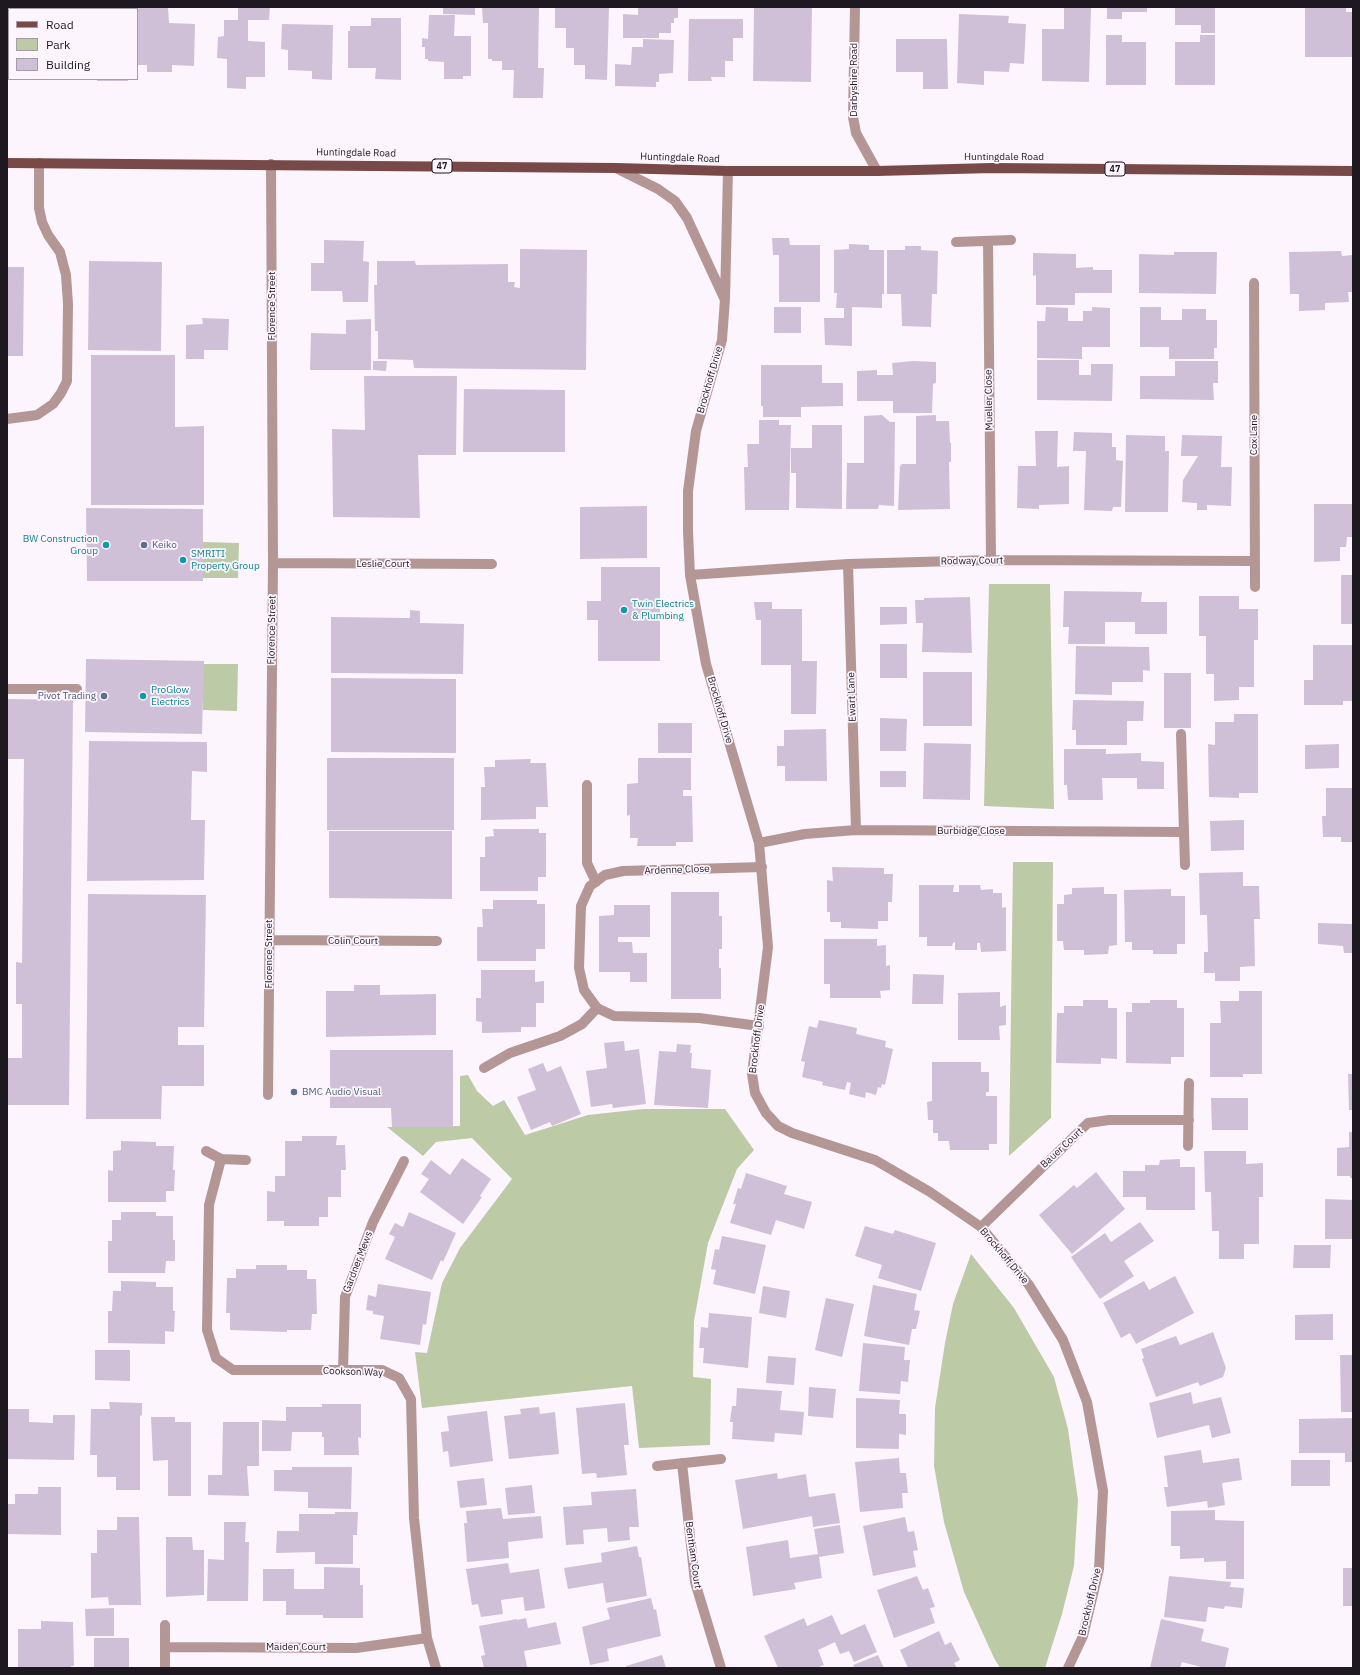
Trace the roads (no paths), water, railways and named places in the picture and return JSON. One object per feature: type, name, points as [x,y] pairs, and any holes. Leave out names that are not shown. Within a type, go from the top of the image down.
[{"type":"main road","name":"Huntingdale Road","points":[[7,163],[271,164],[616,168],[728,171],[877,171],[992,168],[1353,172]]},
{"type":"street","name":"Darbyshire Road","points":[[855,7],[853,117],[856,133],[877,171]]},
{"type":"street","points":[[7,419],[37,416],[53,404],[62,394],[67,381],[68,304],[66,274],[60,252],[48,235],[42,222],[39,208],[39,163]]},
{"type":"street","name":"Florence Street","points":[[268,1095],[273,563],[271,164]]},
{"type":"street","name":"Brockhoff Drive","points":[[616,168],[658,189],[675,201],[687,218],[725,300]]},
{"type":"street","name":"Brockhoff Drive","points":[[728,171],[725,300],[722,340],[696,431],[688,490],[690,576],[706,664],[759,843],[768,947],[752,1074],[755,1093],[766,1113],[778,1126],[792,1134],[875,1160],[930,1192],[981,1227],[1029,1285],[1063,1340],[1087,1402],[1103,1492],[1099,1569],[1083,1636],[1068,1668]]},
{"type":"street","points":[[956,242],[1011,240]]},
{"type":"street","name":"Mueller Close","points":[[988,241],[991,560]]},
{"type":"street","name":"Cox Lane","points":[[1254,283],[1254,587]]},
{"type":"street","name":"Rodway Court","points":[[690,576],[848,564],[991,560],[1254,561]]},
{"type":"street","name":"Leslie Court","points":[[273,563],[492,564]]},
{"type":"street","name":"Ewart Lane","points":[[848,564],[856,830]]},
{"type":"street","points":[[7,689],[77,688]]},
{"type":"street","points":[[1181,734],[1185,865]]},
{"type":"street","points":[[586,785],[586,863],[596,882]]},
{"type":"street","name":"Burbidge Close","points":[[759,843],[805,834],[856,830],[1184,832]]},
{"type":"street","name":"Ardenne Close","points":[[597,1008],[584,990],[579,968],[581,906],[590,886],[605,875],[623,871],[762,867]]},
{"type":"street","name":"Colin Court","points":[[269,940],[437,941]]},
{"type":"street","points":[[484,1068],[510,1053],[560,1036],[577,1027],[582,1024],[597,1008],[614,1016],[699,1018],[759,1026]]},
{"type":"street","points":[[1188,1146],[1189,1083]]},
{"type":"street","name":"Bauer Court","points":[[981,1227],[1088,1123],[1109,1120],[1189,1120]]},
{"type":"street","points":[[206,1151],[221,1158],[246,1160]]},
{"type":"street","name":"Cookson Way","points":[[221,1158],[208,1205],[207,1330],[216,1358],[233,1370],[382,1370],[399,1378],[411,1399],[414,1518],[427,1638],[436,1668]]},
{"type":"street","name":"Gardner Mews","points":[[343,1371],[345,1297],[373,1222],[404,1161]]},
{"type":"street","points":[[657,1466],[721,1459]]},
{"type":"street","name":"Bentham Court","points":[[682,1463],[695,1582],[721,1668]]},
{"type":"street","points":[[165,1625],[165,1668]]},
{"type":"street","name":"Maiden Court","points":[[165,1647],[356,1648],[427,1638]]},
{"type":"place","name":"BW Construction Group","points":[[106,545]]},
{"type":"place","name":"Keiko","points":[[144,545]]},
{"type":"place","name":"SMRITI Property Group","points":[[183,560]]},
{"type":"place","name":"Twin Electrics & Plumbing","points":[[624,610]]},
{"type":"place","name":"Pivot Trading","points":[[104,696]]},
{"type":"place","name":"ProGlow Electrics","points":[[143,696]]},
{"type":"place","name":"BMC Audio Visual","points":[[294,1092]]}]
